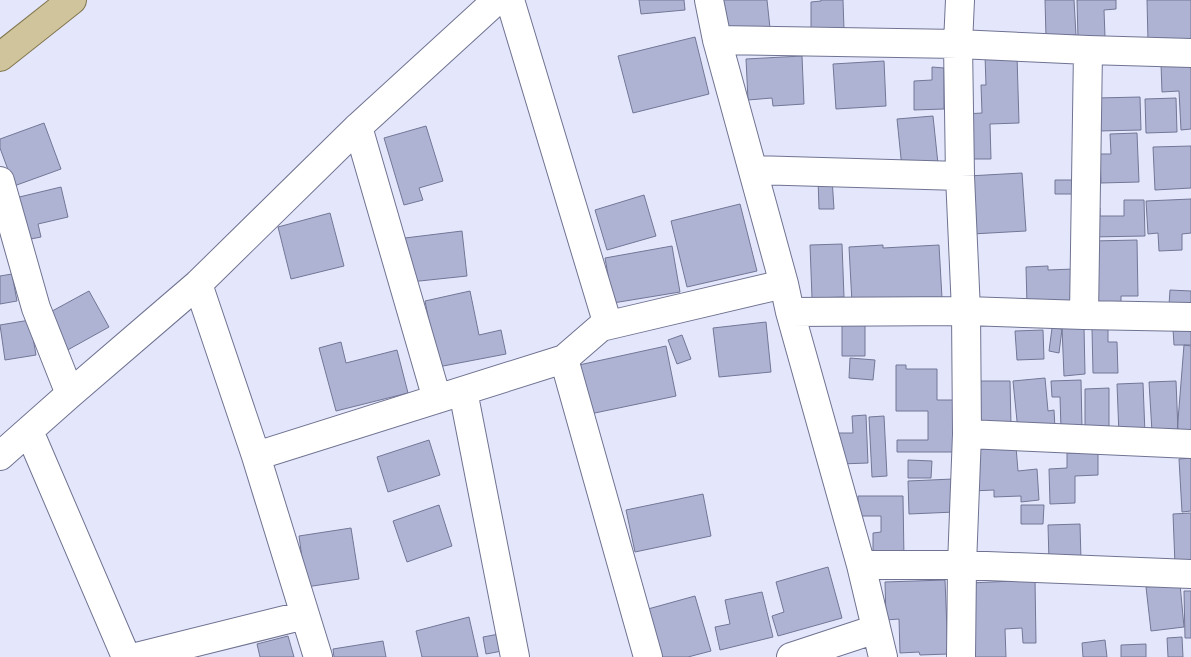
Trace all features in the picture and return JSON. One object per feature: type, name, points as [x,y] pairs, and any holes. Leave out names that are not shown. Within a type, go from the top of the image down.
[{"type":"main road","points":[[0,57],[72,0]]},
{"type":"street","points":[[0,456],[198,284],[358,127],[497,0]]},
{"type":"street","points":[[510,0],[608,325]]},
{"type":"street","points":[[709,0],[717,40],[790,312],[861,565],[883,657]]},
{"type":"street","points":[[960,0],[958,44],[960,176],[966,311],[967,434],[961,657]]},
{"type":"street","points":[[717,40],[958,44],[1191,53]]},
{"type":"street","points":[[1084,315],[1088,50]]},
{"type":"street","points":[[358,127],[437,399]]},
{"type":"street","points":[[753,170],[960,176]]},
{"type":"street","points":[[0,180],[36,308],[70,394]]},
{"type":"street","points":[[198,284],[256,456],[318,657]]},
{"type":"street","points":[[256,456],[564,360],[600,327],[784,284]]},
{"type":"street","points":[[790,312],[966,311],[1191,317]]},
{"type":"street","points":[[564,360],[648,657]]},
{"type":"street","points":[[463,391],[515,657]]},
{"type":"street","points":[[29,431],[126,657]]},
{"type":"street","points":[[967,434],[1191,444]]},
{"type":"street","points":[[861,565],[962,565],[1191,574]]},
{"type":"street","points":[[136,657],[305,615]]},
{"type":"street","points":[[791,657],[876,629]]},
{"type":"building","points":[[639,0],[684,0],[685,10],[641,14]]},
{"type":"building","points":[[717,0],[767,0],[770,28],[720,32]]},
{"type":"building","points":[[843,0],[844,30],[811,31],[811,2]]},
{"type":"building","points":[[1045,0],[1074,0],[1076,35],[1046,37]]},
{"type":"building","points":[[1077,0],[1116,0],[1116,9],[1104,10],[1105,37],[1078,38]]},
{"type":"building","points":[[1147,0],[1191,0],[1191,40],[1148,41]]},
{"type":"building","points":[[695,37],[709,94],[633,113],[618,56]]},
{"type":"building","points":[[802,56],[804,104],[773,106],[772,98],[748,100],[746,59]]},
{"type":"building","points":[[985,56],[1017,56],[1019,123],[990,124],[991,159],[966,159],[964,114],[982,113],[981,85],[986,85]]},
{"type":"building","points":[[884,61],[886,106],[836,109],[833,64]]},
{"type":"building","points":[[1191,62],[1191,129],[1181,130],[1179,91],[1162,92],[1161,64]]},
{"type":"building","points":[[932,67],[944,68],[944,109],[914,110],[914,81],[932,80]]},
{"type":"building","points":[[1140,97],[1141,130],[1099,131],[1097,98]]},
{"type":"building","points":[[1176,98],[1177,132],[1146,133],[1145,99]]},
{"type":"building","points":[[933,116],[938,164],[902,168],[897,119]]},
{"type":"building","points":[[44,123],[61,169],[14,186],[0,148],[0,139]]},
{"type":"building","points":[[426,126],[443,181],[419,188],[423,200],[404,205],[384,138]]},
{"type":"building","points":[[1137,133],[1139,182],[1101,183],[1100,154],[1111,154],[1110,134]]},
{"type":"building","points":[[1191,146],[1191,188],[1155,190],[1153,147]]},
{"type":"building","points":[[1022,173],[1026,231],[972,234],[968,176]]},
{"type":"building","points":[[832,178],[834,209],[819,209],[818,179]]},
{"type":"building","points":[[1055,180],[1074,180],[1074,194],[1055,194]]},
{"type":"building","points":[[61,187],[68,217],[38,224],[41,237],[20,241],[11,199]]},
{"type":"building","points":[[644,195],[656,236],[607,250],[595,210]]},
{"type":"building","points":[[1191,199],[1191,233],[1182,234],[1182,250],[1159,251],[1158,233],[1148,234],[1146,201]]},
{"type":"building","points":[[1124,200],[1144,200],[1145,236],[1090,237],[1089,208],[1100,208],[1100,216],[1124,216]]},
{"type":"building","points":[[740,204],[757,271],[687,287],[671,221]]},
{"type":"building","points":[[330,213],[344,266],[291,279],[278,227]]},
{"type":"building","points":[[462,231],[467,276],[410,282],[405,238]]},
{"type":"building","points":[[1137,240],[1138,296],[1121,296],[1121,308],[1094,309],[1093,241]]},
{"type":"building","points":[[842,244],[844,297],[812,298],[810,245]]},
{"type":"building","points":[[883,245],[883,248],[939,245],[942,298],[852,303],[849,247]]},
{"type":"building","points":[[672,246],[680,292],[613,303],[605,258]]},
{"type":"building","points":[[1048,266],[1048,270],[1074,269],[1076,304],[1027,305],[1026,267]]},
{"type":"building","points":[[12,274],[17,301],[0,304],[0,276]]},
{"type":"building","points":[[1170,290],[1191,291],[1191,306],[1169,305]]},
{"type":"building","points":[[89,291],[109,327],[64,352],[43,316]]},
{"type":"building","points":[[470,291],[479,335],[501,330],[506,354],[438,367],[425,301]]},
{"type":"building","points":[[30,320],[36,355],[5,360],[0,325]]},
{"type":"building","points":[[766,322],[771,372],[719,377],[713,328]]},
{"type":"building","points":[[842,323],[865,323],[865,356],[842,356]]},
{"type":"building","points":[[1084,327],[1085,374],[1064,376],[1062,328]]},
{"type":"building","points":[[1052,328],[1062,329],[1059,353],[1049,351]]},
{"type":"building","points":[[1191,328],[1191,345],[1174,345],[1173,329]]},
{"type":"building","points":[[1092,329],[1108,329],[1108,342],[1117,342],[1118,373],[1093,373]]},
{"type":"building","points":[[1043,330],[1044,359],[1017,360],[1015,331]]},
{"type":"building","points":[[682,335],[691,359],[677,364],[668,340]]},
{"type":"building","points":[[341,342],[346,363],[397,350],[408,393],[336,411],[319,348]]},
{"type":"building","points":[[1184,345],[1191,346],[1191,434],[1177,433]]},
{"type":"building","points":[[666,346],[676,396],[590,414],[579,365]]},
{"type":"building","points":[[850,358],[875,360],[873,380],[849,378]]},
{"type":"building","points":[[896,365],[906,365],[906,369],[937,369],[937,400],[954,400],[954,452],[897,452],[897,440],[928,440],[928,411],[896,411]]},
{"type":"building","points":[[1045,378],[1048,411],[1054,410],[1055,428],[1018,431],[1013,381]]},
{"type":"building","points":[[1081,380],[1082,428],[1061,429],[1060,397],[1052,397],[1051,381]]},
{"type":"building","points":[[977,381],[1010,381],[1011,425],[978,426]]},
{"type":"building","points":[[1176,381],[1178,431],[1152,432],[1149,382]]},
{"type":"building","points":[[1143,383],[1145,434],[1119,435],[1117,384]]},
{"type":"building","points":[[1109,388],[1109,430],[1085,430],[1085,389]]},
{"type":"building","points":[[866,415],[868,463],[840,464],[838,433],[853,433],[852,416]]},
{"type":"building","points":[[884,416],[887,476],[872,477],[869,417]]},
{"type":"building","points":[[429,440],[440,475],[388,492],[377,457]]},
{"type":"building","points":[[1016,447],[1018,471],[1037,469],[1039,500],[1021,502],[1021,496],[994,497],[994,490],[972,491],[969,450]]},
{"type":"building","points":[[1098,452],[1098,475],[1075,476],[1075,503],[1050,504],[1049,469],[1067,468],[1067,453]]},
{"type":"building","points":[[1191,458],[1191,511],[1182,512],[1179,459]]},
{"type":"building","points":[[908,460],[932,461],[931,478],[908,478]]},
{"type":"building","points":[[953,479],[955,512],[909,514],[908,481]]},
{"type":"building","points":[[703,494],[711,536],[635,552],[626,510]]},
{"type":"building","points":[[858,496],[903,496],[904,559],[873,559],[873,533],[881,532],[881,516],[858,516]]},
{"type":"building","points":[[439,505],[452,546],[407,562],[393,521]]},
{"type":"building","points":[[1021,505],[1044,505],[1043,524],[1021,524]]},
{"type":"building","points":[[1191,513],[1191,565],[1175,565],[1173,514]]},
{"type":"building","points":[[1080,524],[1081,560],[1049,561],[1048,525]]},
{"type":"building","points":[[351,528],[359,579],[306,587],[299,536]]},
{"type":"building","points":[[828,567],[842,618],[778,636],[772,616],[784,612],[776,582]]},
{"type":"building","points":[[945,580],[948,654],[920,655],[919,652],[900,653],[899,619],[886,620],[885,582]]},
{"type":"building","points":[[1035,580],[1036,643],[1023,643],[1022,628],[1005,629],[1006,657],[973,657],[970,583]]},
{"type":"building","points":[[1180,584],[1184,627],[1151,631],[1146,587]]},
{"type":"building","points":[[1184,591],[1191,591],[1191,638],[1185,638]]},
{"type":"building","points":[[762,592],[773,637],[720,650],[715,627],[730,624],[725,600]]},
{"type":"building","points":[[695,596],[711,651],[688,657],[661,657],[648,609]]},
{"type":"building","points":[[469,617],[478,657],[422,657],[416,631]]},
{"type":"building","points":[[499,634],[502,651],[486,654],[483,637]]},
{"type":"building","points":[[288,636],[294,657],[260,657],[257,644]]},
{"type":"building","points":[[1182,637],[1183,657],[1168,657],[1167,638]]},
{"type":"building","points":[[1105,640],[1107,657],[1083,657],[1082,643]]},
{"type":"building","points":[[383,641],[386,657],[334,657],[333,649]]},
{"type":"building","points":[[1146,644],[1146,657],[1121,657],[1121,645]]}]
